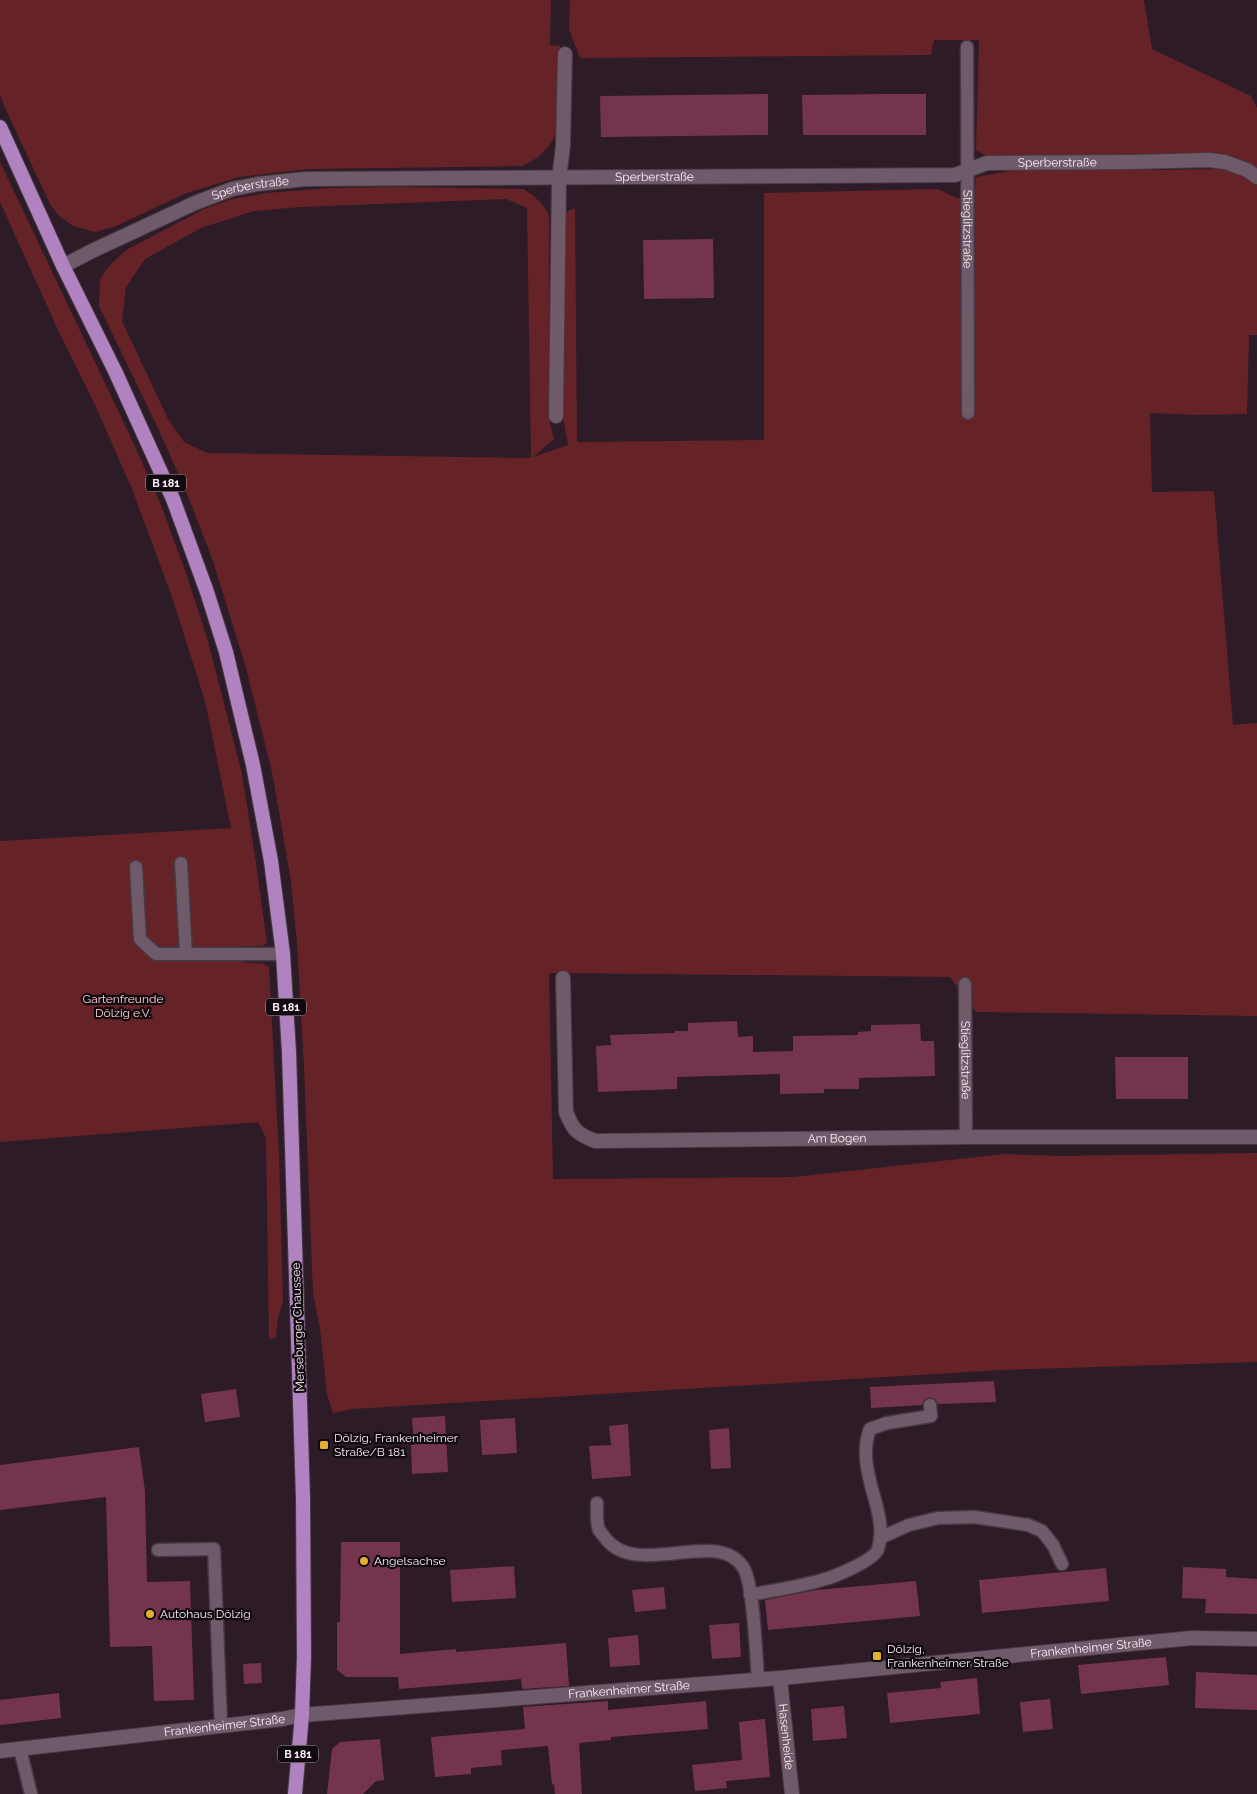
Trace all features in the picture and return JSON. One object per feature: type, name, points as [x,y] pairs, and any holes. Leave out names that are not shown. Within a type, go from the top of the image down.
[{"type":"main road","name":"B 181","points":[[0,127],[63,266]]},
{"type":"main road","name":"Merseburger Chaussee","points":[[63,266],[146,437],[173,499],[207,592],[226,652],[241,710],[271,861],[283,954],[292,1126],[303,1498],[302,1715],[295,1794]]},
{"type":"street","points":[[556,416],[558,178],[563,146],[566,54]]},
{"type":"street","name":"Sperberstraße","points":[[63,266],[195,203],[232,189],[258,184],[305,180],[955,175],[987,162],[1208,160],[1225,162],[1247,170],[1257,177]]},
{"type":"street","name":"Am Bogen","points":[[563,978],[566,1112],[571,1126],[580,1135],[595,1142],[966,1137],[1257,1137]]},
{"type":"street","name":"Frankenheimer Straße","points":[[0,1751],[302,1715],[758,1680],[1183,1639],[1257,1639]]},
{"type":"street","name":"Hasenheide","points":[[780,1678],[792,1794]]},
{"type":"lane","name":"Stieglitzstraße","points":[[967,47],[968,413]]},
{"type":"lane","points":[[181,863],[186,954]]},
{"type":"lane","points":[[136,867],[140,938],[156,954],[283,954]]},
{"type":"lane","name":"Stieglitzstraße","points":[[965,984],[966,1137]]},
{"type":"lane","points":[[750,1595],[824,1580],[868,1560],[878,1551],[881,1533],[877,1507],[867,1471],[865,1441],[870,1429],[887,1423],[932,1416],[930,1405]]},
{"type":"lane","points":[[597,1503],[599,1530],[612,1547],[633,1556],[719,1551],[734,1558],[744,1568],[750,1587],[758,1680]]},
{"type":"lane","points":[[880,1538],[910,1525],[938,1518],[974,1517],[1028,1525],[1042,1531],[1053,1544],[1062,1564]]},
{"type":"lane","points":[[158,1550],[214,1548],[221,1726]]},
{"type":"lane","points":[[20,1750],[31,1794]]},
{"type":"green space","points":[[0,0],[551,0],[550,45],[560,46],[558,131],[549,146],[537,158],[522,166],[310,169],[239,177],[184,194],[114,227],[95,232],[73,226],[59,216],[50,204],[6,110],[0,95]]},
{"type":"green space","points":[[570,0],[1144,0],[1152,49],[1251,96],[1257,108],[1257,168],[1229,155],[988,157],[976,150],[979,40],[934,40],[931,55],[580,58],[569,29]]},
{"type":"green space","name":"Gartenfreunde Dölzig e.V.","points":[[0,162],[161,505],[208,641],[242,774],[267,943],[262,946],[241,946],[242,962],[264,964],[269,967],[279,1155],[283,1301],[278,1318],[276,1337],[269,1340],[266,1138],[258,1122],[0,1142],[0,841],[231,828],[205,701],[172,597],[132,489],[96,407],[59,332],[0,202]]},
{"type":"green space","points":[[1020,169],[1224,169],[1243,175],[1257,185],[1257,335],[1249,335],[1247,414],[1198,415],[1150,413],[1152,492],[1214,491],[1233,725],[1257,723],[1257,1016],[976,1012],[950,977],[549,973],[553,1179],[793,1177],[1005,1154],[1060,1156],[1257,1153],[1257,1362],[1001,1370],[353,1409],[333,1413],[327,1394],[320,1329],[313,1293],[297,943],[291,881],[272,772],[246,668],[213,561],[186,491],[157,426],[99,306],[100,280],[105,271],[128,249],[204,209],[228,200],[266,193],[331,188],[523,189],[538,200],[549,215],[549,419],[554,439],[533,457],[568,445],[562,410],[566,212],[575,208],[577,442],[764,440],[764,193],[938,189],[956,198],[974,197],[976,177]],"holes":[[[506,199],[527,208],[531,458],[207,453],[184,442],[168,419],[122,321],[126,287],[145,259],[201,228],[254,211],[301,207]]]},
{"type":"building","points":[[768,94],[768,135],[601,137],[600,96]]},
{"type":"building","points":[[926,94],[926,135],[803,135],[802,95]]},
{"type":"building","points":[[713,239],[714,298],[644,299],[643,240]]},
{"type":"building","points":[[737,1021],[738,1037],[753,1036],[753,1052],[793,1051],[793,1036],[858,1035],[858,1032],[871,1031],[871,1025],[920,1024],[921,1041],[934,1041],[935,1076],[859,1078],[859,1089],[824,1089],[824,1093],[780,1094],[780,1074],[677,1077],[677,1089],[598,1092],[596,1046],[611,1045],[610,1035],[675,1033],[675,1031],[688,1031],[688,1023]]},
{"type":"building","points":[[1115,1057],[1188,1057],[1188,1099],[1116,1099]]},
{"type":"building","points":[[994,1381],[996,1402],[938,1404],[936,1400],[930,1397],[925,1399],[922,1405],[871,1408],[870,1387]]},
{"type":"building","points":[[236,1389],[240,1417],[205,1422],[201,1394]]},
{"type":"building","points":[[445,1416],[448,1472],[412,1474],[411,1445],[414,1445],[412,1418]]},
{"type":"building","points":[[515,1418],[517,1453],[482,1455],[480,1420]]},
{"type":"building","points":[[628,1424],[631,1476],[592,1479],[589,1446],[611,1445],[609,1426]]},
{"type":"building","points":[[729,1428],[731,1468],[711,1469],[709,1430]]},
{"type":"building","name":"Autohaus Dölzig","points":[[139,1447],[145,1491],[147,1582],[190,1581],[194,1700],[154,1701],[152,1646],[110,1647],[106,1497],[0,1510],[0,1465]]},
{"type":"building","points":[[341,1542],[400,1542],[400,1654],[456,1649],[456,1652],[566,1643],[569,1686],[522,1689],[521,1679],[399,1689],[398,1677],[346,1677],[337,1670]]},
{"type":"building","points":[[514,1566],[516,1598],[452,1602],[450,1570]]},
{"type":"building","points":[[1183,1567],[1226,1569],[1226,1577],[1257,1579],[1257,1614],[1205,1613],[1206,1599],[1182,1598]]},
{"type":"building","points":[[1106,1568],[1109,1601],[982,1613],[979,1580]]},
{"type":"building","points":[[916,1581],[920,1616],[768,1630],[765,1600],[817,1590]]},
{"type":"building","points":[[664,1587],[666,1609],[635,1612],[632,1590]]},
{"type":"building","points":[[739,1623],[741,1657],[712,1659],[709,1625]]},
{"type":"building","points":[[638,1635],[640,1665],[610,1667],[608,1638]]},
{"type":"building","points":[[1166,1657],[1169,1685],[1081,1694],[1078,1665]]},
{"type":"building","points":[[261,1663],[262,1683],[244,1684],[243,1664]]},
{"type":"building","points":[[1196,1672],[1257,1675],[1257,1710],[1195,1708]]},
{"type":"building","points":[[977,1678],[980,1714],[890,1723],[887,1693],[941,1688],[940,1682]]},
{"type":"building","points":[[59,1693],[61,1718],[0,1725],[0,1700]]},
{"type":"building","points":[[1050,1699],[1053,1729],[1023,1732],[1020,1702]]},
{"type":"building","points":[[608,1701],[608,1710],[706,1701],[708,1729],[611,1737],[611,1740],[579,1743],[582,1794],[555,1794],[554,1784],[552,1785],[548,1746],[501,1750],[502,1765],[471,1768],[471,1774],[435,1777],[431,1737],[525,1729],[523,1707]]},
{"type":"building","points":[[844,1706],[847,1738],[813,1741],[811,1709]]},
{"type":"building","points":[[765,1719],[770,1777],[726,1781],[727,1788],[695,1791],[692,1765],[742,1760],[739,1722]]},
{"type":"building","points":[[380,1739],[384,1780],[376,1781],[363,1794],[327,1794],[332,1749],[340,1742]]},
{"type":"place","name":"Dölzig, Frankenheimer Straße/B 181","points":[[324,1445]]},
{"type":"place","name":"Angelsachse","points":[[364,1561]]},
{"type":"place","name":"Autohaus Dölzig","points":[[150,1614]]},
{"type":"place","name":"Dölzig, Frankenheimer Straße","points":[[877,1656]]}]
